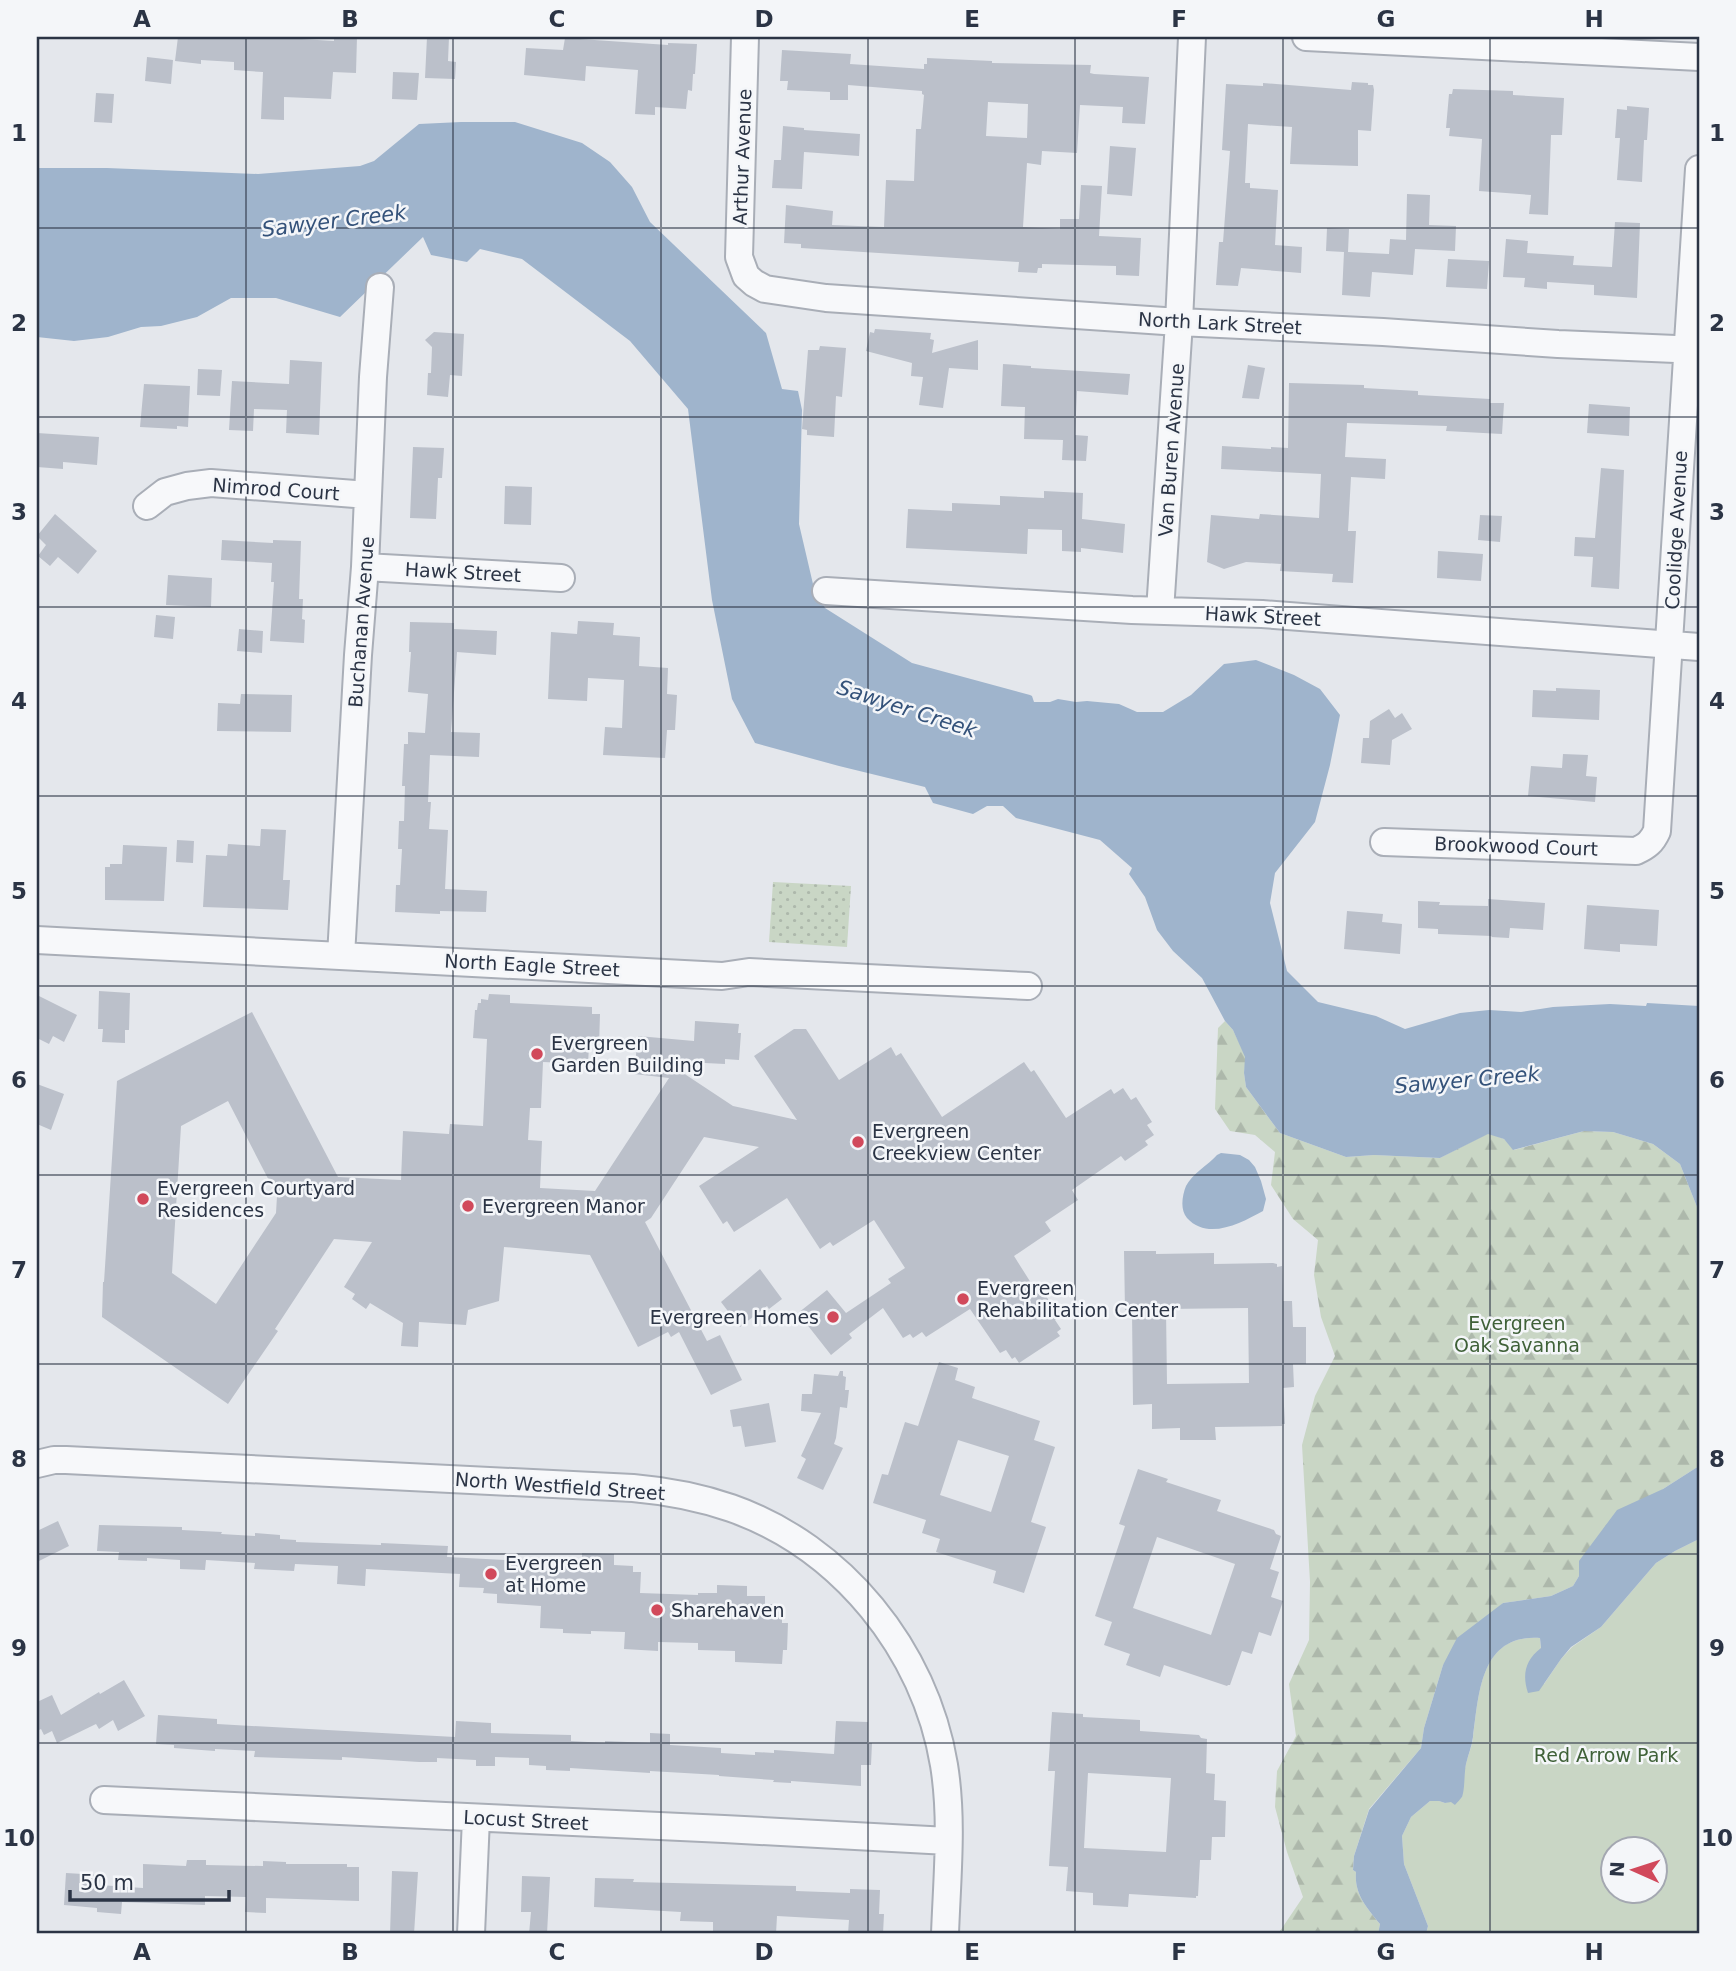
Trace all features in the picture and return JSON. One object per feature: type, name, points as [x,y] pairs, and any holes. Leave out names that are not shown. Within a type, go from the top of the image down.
[{"type":"street","name":"Arthur Avenue","points":[[745,37],[738,257],[746,276]]},
{"type":"street","name":"Van Buren Avenue","points":[[1160,611],[1179,322],[1192,37]]},
{"type":"street","points":[[1307,37],[1699,57]]},
{"type":"street","name":"Coolidge Avenue","points":[[1647,846],[1657,831],[1693,350],[1699,169]]},
{"type":"street","name":"North Lark Street","points":[[746,276],[765,289],[826,298],[1179,322],[1693,350]]},
{"type":"street","name":"Buchanan Avenue","points":[[341,956],[380,287]]},
{"type":"street","name":"Nimrod Court","points":[[147,506],[164,492],[211,483],[368,495]]},
{"type":"street","name":"Hawk Street","points":[[365,567],[561,578]]},
{"type":"street","name":"Hawk Street","points":[[826,591],[1160,611],[1262,614],[1699,647]]},
{"type":"street","name":"Brookwood Court","points":[[1384,842],[1636,851],[1647,846]]},
{"type":"street","name":"North Eagle Street","points":[[37,940],[722,976],[749,972],[1028,986]]},
{"type":"street","name":"North Westfield Street","points":[[37,1464],[66,1460],[633,1488],[678,1493],[734,1509],[786,1534],[833,1567],[873,1609],[896,1640],[930,1709],[938,1736],[947,1793],[946,1934]]},
{"type":"street","name":"Locust Street","points":[[104,1800],[948,1841]]},
{"type":"street","points":[[471,1934],[476,1818]]},
{"type":"green space","points":[[773,882],[851,886],[847,947],[769,942]]},
{"type":"green space","name":"Evergreen Oak Savanna","points":[[1225,1021],[1233,1030],[1246,1057],[1246,1087],[1280,1133],[1346,1157],[1374,1155],[1440,1158],[1488,1133],[1504,1139],[1514,1150],[1584,1131],[1613,1132],[1653,1144],[1680,1164],[1699,1212],[1699,1466],[1663,1489],[1579,1576],[1573,1586],[1551,1596],[1503,1603],[1443,1665],[1424,1728],[1421,1748],[1369,1809],[1354,1856],[1353,1870],[1356,1872],[1357,1887],[1362,1900],[1380,1924],[1378,1934],[1278,1934],[1303,1897],[1275,1807],[1277,1771],[1296,1736],[1289,1684],[1309,1640],[1310,1582],[1302,1445],[1315,1396],[1335,1356],[1321,1317],[1314,1275],[1318,1240],[1293,1219],[1271,1185],[1275,1152],[1255,1135],[1230,1131],[1215,1109],[1218,1028]]},
{"type":"green space","name":"Red Arrow Park","points":[[1699,1539],[1699,1934],[1426,1934],[1428,1926],[1404,1864],[1402,1836],[1411,1817],[1430,1801],[1445,1803],[1462,1797],[1464,1772],[1481,1686],[1494,1656],[1505,1646],[1520,1639],[1540,1638],[1544,1684],[1572,1647],[1601,1627],[1656,1563]]},
{"type":"water","name":"Sawyer Creek","points":[[515,122],[582,143],[610,162],[632,187],[650,222],[766,333],[782,389],[798,391],[802,410],[799,524],[813,584],[825,608],[912,663],[1030,695],[1034,702],[1058,699],[1087,701],[1119,704],[1137,712],[1163,712],[1191,695],[1224,664],[1256,660],[1320,689],[1340,715],[1330,765],[1315,822],[1275,873],[1270,903],[1287,971],[1318,1002],[1376,1016],[1405,1029],[1460,1013],[1489,1010],[1521,1012],[1553,1007],[1610,1004],[1646,1006],[1647,1003],[1699,1006],[1699,1212],[1680,1164],[1653,1144],[1613,1132],[1584,1131],[1513,1150],[1504,1139],[1488,1134],[1440,1158],[1374,1155],[1346,1157],[1280,1133],[1246,1087],[1245,1057],[1233,1030],[1225,1021],[1202,978],[1173,951],[1157,930],[1145,897],[1129,874],[1132,868],[1100,840],[1016,818],[1003,806],[987,806],[973,814],[933,803],[925,787],[755,743],[732,699],[712,600],[688,409],[630,341],[522,259],[480,249],[467,262],[431,255],[423,237],[340,317],[276,298],[231,298],[197,317],[161,326],[141,327],[108,337],[74,341],[37,337],[37,168],[258,174],[360,166],[374,161],[419,124]]},
{"type":"water","points":[[1221,1153],[1240,1155],[1249,1160],[1255,1167],[1266,1199],[1263,1211],[1235,1225],[1205,1228],[1195,1225],[1185,1215],[1183,1194],[1192,1178]]},
{"type":"water","points":[[1699,1466],[1699,1539],[1656,1563],[1601,1627],[1571,1647],[1539,1691],[1528,1693],[1525,1674],[1531,1658],[1541,1648],[1540,1638],[1520,1639],[1505,1646],[1494,1656],[1481,1686],[1462,1797],[1455,1805],[1451,1802],[1430,1801],[1411,1817],[1402,1836],[1404,1864],[1428,1926],[1426,1934],[1378,1934],[1380,1924],[1362,1900],[1357,1887],[1356,1872],[1353,1870],[1354,1856],[1369,1810],[1421,1748],[1424,1728],[1443,1665],[1457,1638],[1503,1603],[1551,1596],[1573,1586],[1579,1576],[1579,1561],[1617,1510],[1663,1489]]},
{"type":"building","points":[[178,37],[302,37],[334,41],[334,37],[357,37],[356,73],[333,72],[331,99],[284,97],[284,120],[261,119],[263,72],[234,70],[234,62],[201,60],[201,64],[175,61]]},
{"type":"building","points":[[427,37],[449,37],[448,61],[456,62],[455,79],[425,78]]},
{"type":"building","points":[[565,38],[668,45],[697,44],[695,74],[692,91],[688,90],[686,109],[655,107],[655,115],[635,114],[638,70],[586,66],[585,81],[524,75],[526,48],[563,50]]},
{"type":"building","points":[[782,50],[851,54],[850,64],[924,69],[927,58],[992,63],[1091,65],[1090,73],[1094,74],[1149,77],[1145,124],[1122,123],[1123,107],[1080,105],[1077,153],[1042,151],[1041,165],[1027,163],[1023,227],[1060,229],[1060,219],[1079,219],[1081,185],[1102,186],[1099,236],[1141,238],[1139,276],[1116,275],[1116,266],[1042,264],[1037,273],[1018,272],[1019,262],[801,248],[801,244],[784,243],[786,205],[833,211],[832,225],[884,227],[886,180],[914,181],[916,129],[921,129],[924,95],[922,91],[848,85],[848,100],[830,100],[830,92],[787,90],[788,81],[780,81]],"holes":[[[988,102],[1028,104],[1027,138],[986,136]]]},
{"type":"building","points":[[147,57],[173,60],[171,84],[145,81]]},
{"type":"building","points":[[393,72],[419,73],[417,100],[392,99]]},
{"type":"building","points":[[1352,82],[1368,83],[1373,85],[1374,90],[1371,131],[1358,130],[1358,166],[1290,164],[1292,127],[1248,124],[1245,183],[1250,183],[1250,188],[1278,190],[1275,245],[1302,247],[1301,273],[1241,268],[1238,286],[1216,285],[1219,242],[1223,242],[1230,151],[1222,150],[1226,84],[1263,86],[1263,83],[1351,90]]},
{"type":"building","points":[[1453,89],[1513,91],[1513,95],[1564,98],[1562,135],[1551,135],[1548,215],[1529,214],[1531,195],[1479,191],[1482,139],[1449,136],[1450,128],[1446,128],[1449,94],[1452,94]]},
{"type":"building","points":[[96,93],[114,94],[112,123],[94,122]]},
{"type":"building","points":[[1627,106],[1649,108],[1642,182],[1617,180],[1620,138],[1615,138],[1617,109],[1627,110]]},
{"type":"building","points":[[783,126],[860,134],[859,156],[804,152],[802,189],[772,188],[774,160],[781,160]]},
{"type":"building","points":[[1110,146],[1136,148],[1132,196],[1107,194]]},
{"type":"building","points":[[1407,194],[1430,195],[1429,225],[1456,226],[1455,251],[1415,249],[1413,275],[1372,272],[1370,297],[1342,295],[1344,252],[1326,251],[1327,228],[1349,229],[1348,252],[1389,254],[1390,239],[1406,240]]},
{"type":"building","points":[[1615,222],[1640,223],[1637,298],[1594,295],[1594,285],[1547,282],[1547,289],[1524,287],[1525,278],[1503,277],[1506,239],[1528,241],[1527,253],[1574,256],[1573,265],[1612,267]]},
{"type":"building","points":[[1448,259],[1489,261],[1487,289],[1446,287]]},
{"type":"building","points":[[875,329],[931,333],[930,339],[934,340],[932,353],[978,340],[978,370],[949,368],[943,408],[919,405],[923,377],[911,376],[912,363],[866,351],[870,332],[874,333]]},
{"type":"building","points":[[434,332],[464,334],[462,376],[450,375],[448,397],[427,395],[432,347],[425,340]]},
{"type":"building","points":[[820,346],[846,348],[842,397],[836,396],[834,437],[807,435],[807,430],[802,429],[808,350],[819,350]]},
{"type":"building","points":[[290,360],[322,362],[319,435],[286,433],[287,410],[254,409],[253,431],[229,430],[232,381],[289,384]]},
{"type":"building","points":[[1003,364],[1130,374],[1128,395],[1077,391],[1075,435],[1088,436],[1086,461],[1062,460],[1063,440],[1024,439],[1025,407],[1001,406]]},
{"type":"building","points":[[1248,365],[1265,368],[1259,399],[1242,398]]},
{"type":"building","points":[[198,369],[222,370],[220,396],[197,395]]},
{"type":"building","points":[[1289,383],[1364,385],[1364,388],[1418,391],[1418,395],[1490,399],[1490,403],[1504,403],[1502,434],[1446,431],[1447,426],[1347,423],[1345,457],[1386,459],[1385,479],[1351,477],[1348,531],[1356,531],[1353,583],[1332,582],[1333,574],[1280,571],[1281,564],[1246,562],[1224,569],[1207,562],[1211,515],[1259,519],[1260,514],[1319,518],[1321,474],[1221,469],[1222,446],[1288,448]]},
{"type":"building","points":[[144,384],[190,386],[188,427],[140,427]]},
{"type":"building","points":[[1589,404],[1630,407],[1629,436],[1587,433]]},
{"type":"building","points":[[37,433],[99,437],[97,465],[63,462],[63,469],[37,467]]},
{"type":"building","points":[[413,447],[444,448],[442,478],[438,478],[436,519],[410,518]]},
{"type":"building","points":[[1601,468],[1624,470],[1619,589],[1591,587],[1593,557],[1574,556],[1575,537],[1595,538]]},
{"type":"building","points":[[505,486],[532,487],[531,525],[504,524]]},
{"type":"building","points":[[1044,491],[1083,493],[1082,519],[1125,524],[1123,553],[1081,548],[1081,552],[1062,551],[1062,530],[1028,529],[1027,554],[906,548],[908,509],[952,511],[952,503],[1000,505],[1000,496],[1044,498]]},
{"type":"building","points":[[55,514],[97,551],[78,574],[58,557],[50,566],[38,556],[46,545],[37,536]]},
{"type":"building","points":[[1480,515],[1502,516],[1500,542],[1478,540]]},
{"type":"building","points":[[222,540],[273,543],[273,540],[301,541],[299,599],[303,599],[304,643],[270,641],[274,582],[271,582],[272,563],[221,560]]},
{"type":"building","points":[[1438,551],[1483,554],[1481,581],[1437,578]]},
{"type":"building","points":[[168,575],[212,578],[211,607],[166,605]]},
{"type":"building","points":[[156,615],[175,617],[173,639],[154,637]]},
{"type":"building","points":[[578,621],[614,623],[613,635],[640,637],[639,666],[668,668],[667,694],[677,695],[675,730],[667,730],[665,758],[603,755],[605,727],[622,728],[624,680],[588,678],[587,701],[548,699],[551,632],[577,634]]},
{"type":"building","points":[[410,622],[454,623],[454,629],[497,631],[496,655],[457,652],[451,732],[480,733],[479,757],[430,755],[428,802],[431,802],[429,829],[448,830],[445,889],[487,891],[486,912],[395,912],[402,849],[398,849],[399,821],[404,821],[404,744],[408,744],[408,732],[425,733],[428,694],[408,692]]},
{"type":"building","points":[[239,629],[263,631],[262,653],[237,651]]},
{"type":"building","points":[[1556,688],[1600,690],[1599,720],[1532,717],[1533,690],[1556,691]]},
{"type":"building","points":[[241,694],[292,695],[291,732],[217,731],[218,703],[240,704]]},
{"type":"building","points":[[1389,709],[1395,718],[1402,713],[1412,729],[1392,740],[1390,765],[1361,763],[1363,738],[1369,738],[1370,721]]},
{"type":"building","points":[[1563,754],[1588,755],[1586,776],[1597,777],[1595,802],[1528,796],[1531,766],[1562,768]]},
{"type":"building","points":[[261,829],[286,830],[283,880],[290,880],[288,910],[203,907],[206,855],[227,856],[228,844],[260,846]]},
{"type":"building","points":[[177,840],[194,841],[193,863],[176,862]]},
{"type":"building","points":[[123,845],[167,847],[164,901],[105,900],[105,867],[122,864]]},
{"type":"building","points":[[1488,899],[1545,903],[1543,930],[1510,928],[1509,938],[1438,934],[1438,929],[1418,928],[1418,901],[1440,902],[1439,905],[1488,906]]},
{"type":"building","points":[[1587,905],[1659,910],[1657,946],[1620,944],[1620,952],[1584,949]]},
{"type":"building","points":[[1347,911],[1383,914],[1382,922],[1402,924],[1400,954],[1344,949]]},
{"type":"building","points":[[99,991],[130,993],[129,1030],[125,1030],[125,1043],[102,1042],[103,1029],[98,1029]]},
{"type":"building","points":[[489,994],[510,995],[510,1003],[592,1007],[592,1014],[600,1014],[599,1046],[589,1046],[588,1064],[543,1062],[541,1108],[530,1108],[528,1140],[542,1141],[540,1188],[595,1191],[669,1078],[634,1074],[638,1036],[694,1041],[695,1021],[739,1024],[739,1060],[725,1059],[725,1064],[665,1061],[733,1106],[797,1120],[754,1056],[794,1029],[806,1029],[839,1080],[891,1047],[896,1056],[901,1053],[942,1117],[1024,1062],[1031,1072],[1034,1070],[1066,1118],[1111,1089],[1114,1094],[1123,1088],[1131,1100],[1136,1097],[1152,1122],[1147,1125],[1154,1135],[1145,1141],[1148,1145],[1125,1161],[1121,1156],[1072,1190],[1078,1200],[1045,1222],[1051,1231],[1014,1256],[1038,1294],[1043,1291],[1059,1317],[1055,1320],[1061,1329],[1057,1332],[1060,1336],[1019,1363],[1015,1357],[1012,1359],[1006,1350],[1000,1353],[970,1309],[926,1337],[922,1332],[913,1338],[910,1334],[903,1338],[883,1308],[849,1334],[852,1338],[831,1355],[798,1313],[827,1290],[846,1313],[891,1283],[888,1279],[905,1268],[874,1220],[833,1246],[830,1242],[820,1249],[787,1198],[734,1232],[727,1221],[723,1224],[699,1186],[759,1147],[704,1137],[651,1218],[645,1222],[707,1341],[720,1335],[742,1380],[711,1395],[679,1332],[671,1337],[668,1332],[638,1347],[590,1255],[504,1247],[499,1301],[468,1310],[466,1325],[419,1322],[418,1347],[401,1346],[403,1323],[370,1303],[366,1309],[352,1299],[355,1294],[344,1287],[372,1242],[334,1239],[275,1329],[278,1331],[228,1404],[102,1317],[117,1081],[252,1012],[338,1177],[401,1180],[403,1131],[449,1134],[450,1124],[483,1126],[487,1039],[473,1038],[475,1010],[481,999],[488,1000]],"holes":[[[228,1101],[277,1196],[276,1213],[216,1304],[172,1273],[181,1126]]]},
{"type":"building","points":[[37,995],[77,1015],[64,1042],[53,1036],[49,1044],[37,1038]]},
{"type":"building","points":[[37,1084],[64,1094],[51,1130],[37,1124]]},
{"type":"building","points":[[1124,1251],[1156,1251],[1156,1254],[1214,1253],[1214,1264],[1273,1263],[1277,1264],[1277,1267],[1282,1266],[1283,1301],[1292,1301],[1293,1327],[1306,1327],[1306,1364],[1293,1364],[1294,1387],[1283,1388],[1285,1424],[1215,1427],[1216,1440],[1180,1440],[1180,1428],[1152,1429],[1152,1404],[1133,1405],[1132,1310],[1125,1310]],"holes":[[[1248,1308],[1249,1383],[1167,1384],[1166,1309]]]},
{"type":"building","name":"Evergreen Homes","points":[[760,1269],[782,1299],[769,1309],[767,1306],[740,1327],[721,1302]]},
{"type":"building","points":[[939,1362],[958,1368],[955,1380],[975,1387],[972,1398],[1040,1421],[1034,1440],[1055,1447],[1031,1522],[1046,1527],[1024,1593],[993,1583],[996,1571],[936,1552],[940,1539],[922,1533],[926,1520],[873,1503],[882,1474],[888,1475],[905,1422],[918,1426]],"holes":[[[958,1440],[1009,1456],[991,1512],[940,1495]]]},
{"type":"building","points":[[840,1371],[843,1371],[843,1376],[846,1377],[845,1390],[849,1390],[847,1408],[840,1407],[834,1444],[843,1448],[823,1490],[797,1478],[806,1459],[801,1456],[821,1413],[801,1411],[802,1394],[812,1394],[814,1374],[838,1376]]},
{"type":"building","points":[[769,1403],[776,1442],[745,1447],[741,1426],[733,1427],[730,1410]]},
{"type":"building","points":[[1138,1469],[1168,1479],[1166,1482],[1221,1500],[1217,1511],[1274,1530],[1281,1536],[1270,1569],[1279,1572],[1271,1597],[1283,1601],[1271,1636],[1259,1632],[1252,1654],[1242,1651],[1230,1685],[1164,1665],[1160,1677],[1126,1665],[1130,1654],[1104,1645],[1112,1622],[1095,1616],[1125,1526],[1119,1524]],"holes":[[[1157,1537],[1235,1564],[1211,1635],[1133,1608]]]},
{"type":"building","points":[[58,1521],[69,1546],[37,1562],[37,1531]]},
{"type":"building","points":[[99,1525],[182,1527],[182,1530],[222,1532],[221,1534],[280,1535],[280,1539],[296,1542],[448,1546],[447,1557],[523,1561],[523,1570],[564,1572],[564,1566],[582,1566],[582,1553],[614,1554],[614,1565],[633,1566],[633,1572],[641,1572],[640,1593],[698,1595],[717,1593],[717,1585],[747,1586],[747,1596],[765,1596],[765,1604],[773,1604],[773,1611],[782,1612],[782,1623],[788,1623],[787,1650],[783,1650],[782,1664],[735,1662],[735,1651],[698,1650],[698,1643],[658,1642],[658,1651],[624,1649],[625,1632],[563,1633],[563,1629],[540,1628],[541,1606],[497,1603],[497,1594],[483,1593],[484,1588],[459,1587],[460,1574],[366,1569],[365,1586],[337,1584],[338,1566],[295,1564],[294,1571],[254,1569],[255,1563],[206,1560],[205,1570],[180,1569],[180,1560],[118,1560],[119,1552],[97,1551]]},
{"type":"building","points":[[124,1680],[145,1716],[118,1731],[113,1720],[99,1729],[96,1724],[57,1743],[52,1731],[44,1735],[41,1729],[37,1731],[37,1702],[52,1695],[61,1715]]},
{"type":"building","points":[[1052,1712],[1083,1714],[1083,1717],[1140,1720],[1140,1731],[1199,1735],[1207,1739],[1206,1773],[1215,1774],[1214,1800],[1226,1801],[1225,1837],[1212,1837],[1211,1860],[1200,1860],[1198,1896],[1129,1894],[1128,1907],[1093,1905],[1093,1893],[1066,1891],[1068,1867],[1049,1866],[1055,1771],[1048,1771]],"holes":[[[1088,1773],[1171,1778],[1166,1852],[1084,1848]]]},
{"type":"building","points":[[158,1715],[217,1719],[217,1724],[455,1737],[456,1721],[491,1723],[491,1733],[571,1735],[571,1741],[605,1743],[650,1743],[650,1733],[670,1734],[670,1745],[721,1748],[721,1753],[755,1755],[755,1752],[774,1753],[774,1750],[834,1754],[836,1721],[868,1722],[868,1743],[872,1743],[871,1765],[861,1765],[861,1786],[773,1782],[774,1780],[650,1771],[570,1768],[570,1771],[546,1770],[546,1766],[529,1765],[529,1758],[495,1757],[495,1766],[476,1766],[476,1760],[437,1758],[437,1762],[419,1762],[342,1757],[342,1760],[254,1757],[255,1751],[215,1751],[156,1744]]},
{"type":"building","points":[[187,1860],[206,1860],[206,1865],[263,1866],[263,1861],[286,1864],[347,1864],[347,1867],[359,1867],[359,1901],[266,1898],[266,1913],[245,1912],[246,1897],[205,1896],[205,1905],[122,1902],[121,1914],[97,1912],[97,1908],[64,1905],[66,1873],[100,1875],[99,1885],[143,1888],[143,1864],[186,1866]]},
{"type":"building","points":[[392,1871],[418,1872],[414,1934],[390,1934]]},
{"type":"building","points":[[522,1876],[550,1877],[547,1934],[529,1934],[531,1912],[521,1912]]},
{"type":"building","points":[[595,1878],[634,1879],[633,1882],[796,1886],[796,1891],[850,1893],[850,1889],[880,1890],[879,1914],[884,1914],[883,1934],[848,1934],[849,1920],[777,1916],[776,1934],[713,1932],[713,1922],[680,1921],[681,1912],[594,1907]]},
{"type":"place","name":"Evergreen Garden Building","points":[[537,1054]]},
{"type":"place","name":"Evergreen Creekview Center","points":[[858,1142]]},
{"type":"place","name":"Evergreen Courtyard Residences","points":[[143,1199]]},
{"type":"place","name":"Evergreen Manor","points":[[468,1206]]},
{"type":"place","name":"Evergreen Rehabilitation Center","points":[[963,1299]]},
{"type":"place","name":"Evergreen Homes","points":[[833,1317]]},
{"type":"place","name":"Evergreen at Home","points":[[491,1574]]},
{"type":"place","name":"Sharehaven","points":[[657,1610]]}]
